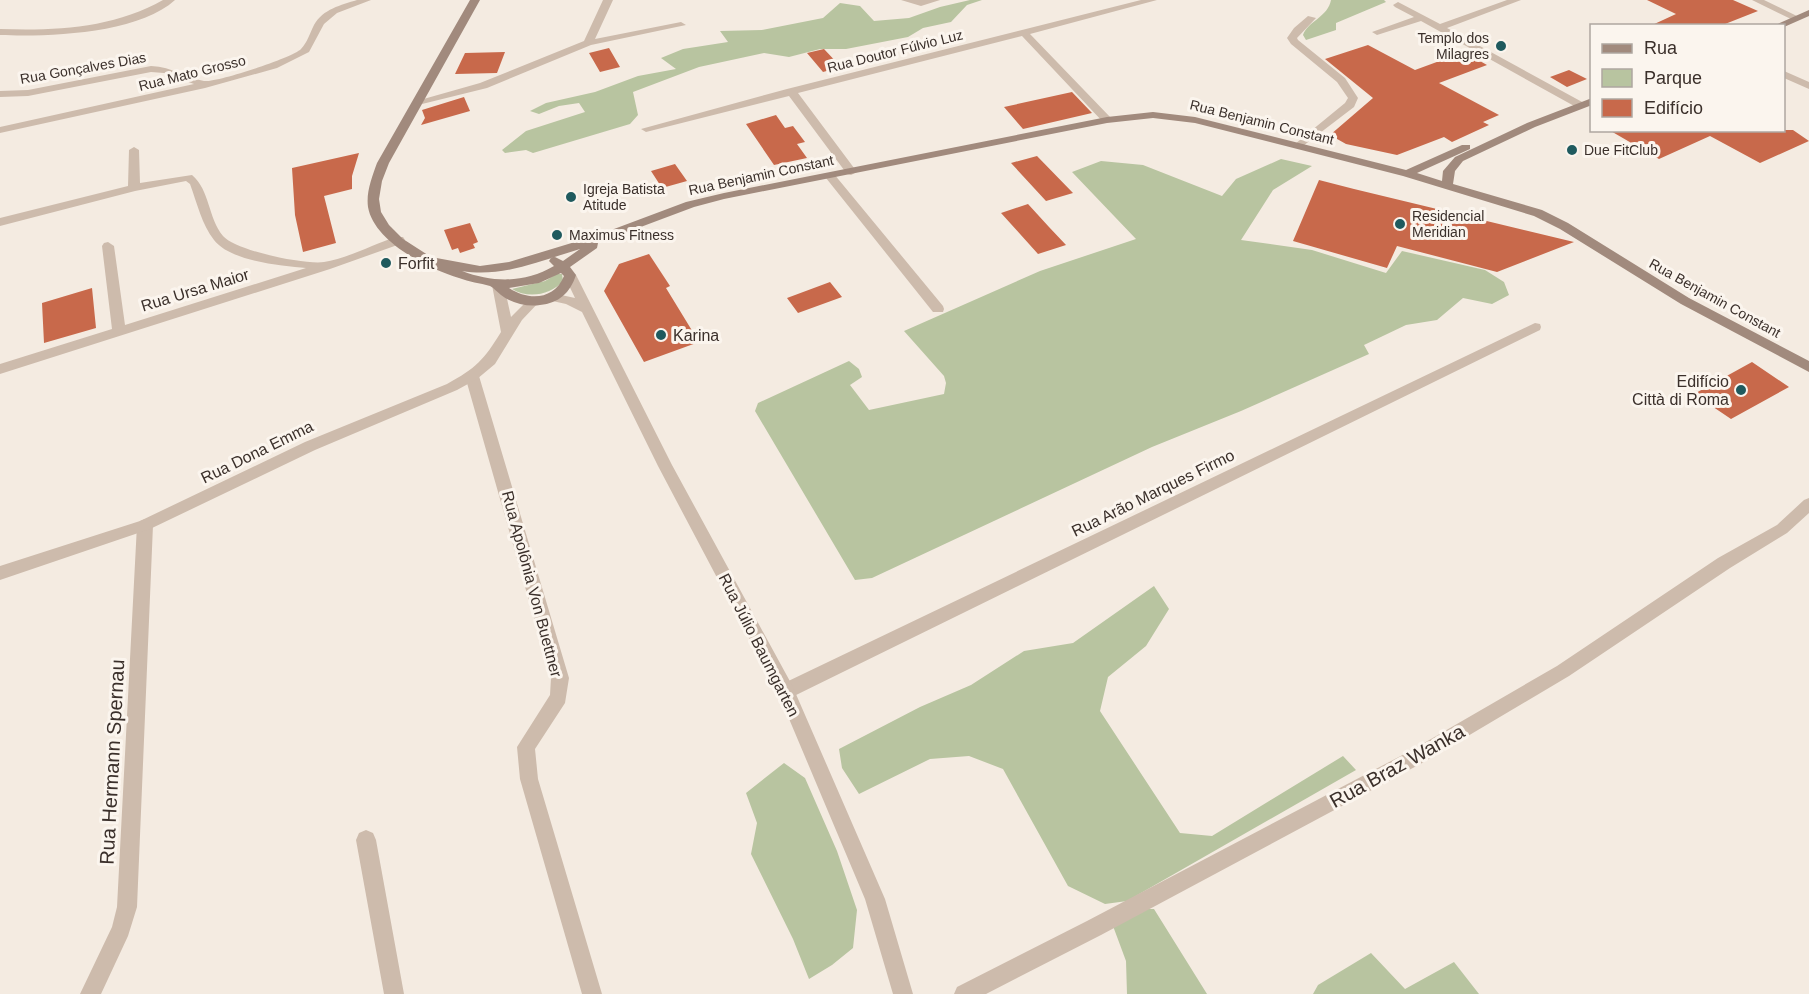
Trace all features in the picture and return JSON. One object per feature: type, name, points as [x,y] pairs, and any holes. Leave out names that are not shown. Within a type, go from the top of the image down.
[{"type":"main road","name":"Rua Benjamin Constant","points":[[475,0],[383,163],[374,187],[375,212],[384,226],[399,240],[431,261],[454,274],[498,285],[525,283],[567,271],[602,238]]},
{"type":"main road","points":[[1782,24],[1809,13]]},
{"type":"main road","points":[[1448,186],[1449,167],[1459,159],[1531,125],[1590,102]]},
{"type":"main road","name":"Rua Benjamin Constant","points":[[431,261],[480,270],[510,266],[602,238],[690,204],[1107,120],[1142,116],[1182,117],[1407,174],[1538,213],[1564,226],[1685,301],[1809,367]]},
{"type":"main road","points":[[1407,174],[1498,134],[1531,125]]},
{"type":"main road","points":[[510,266],[498,285],[512,298],[534,301],[552,297],[566,287],[567,271],[541,257]]},
{"type":"street","points":[[0,32],[41,32],[112,23],[136,17],[170,0]]},
{"type":"street","name":"Rua Mato Grosso","points":[[0,130],[205,85],[273,66],[299,55],[309,44],[320,23],[334,11],[366,0]]},
{"type":"street","points":[[588,43],[608,0]]},
{"type":"street","points":[[906,0],[921,3],[935,0]]},
{"type":"street","name":"Rua Doutor Fúlvio Luz","points":[[645,129],[1152,0]]},
{"type":"street","points":[[1439,28],[1516,0]]},
{"type":"street","points":[[1757,0],[1796,18]]},
{"type":"street","points":[[1398,6],[1580,105]]},
{"type":"street","points":[[1299,146],[1350,105],[1353,98],[1341,80],[1294,42],[1292,38],[1297,30],[1311,18]]},
{"type":"street","points":[[1377,32],[1421,18]]},
{"type":"street","points":[[418,102],[470,91],[588,43],[681,25]]},
{"type":"street","points":[[1024,33],[1107,120]]},
{"type":"street","name":"Rua Gonçalves Dias","points":[[0,94],[28,93],[151,69],[166,70],[205,85]]},
{"type":"street","points":[[1785,74],[1809,86]]},
{"type":"street","points":[[791,92],[851,172]]},
{"type":"street","points":[[134,150],[134,188]]},
{"type":"street","points":[[830,176],[938,309]]},
{"type":"street","points":[[0,222],[134,188],[188,177],[195,183],[220,240],[239,250],[269,260],[326,266]]},
{"type":"street","name":"Rua Ursa Maior","points":[[0,369],[326,266],[399,240]]},
{"type":"street","points":[[108,246],[119,330]]},
{"type":"street","name":"Rua Júlio Baumgarten","points":[[567,271],[665,466],[786,691],[875,899],[903,994]]},
{"type":"street","points":[[498,285],[507,331]]},
{"type":"street","points":[[552,297],[569,300],[586,309]]},
{"type":"street","name":"Rua Dona Emma","points":[[0,573],[146,525],[310,446],[452,387],[472,376],[497,353],[507,331],[534,301]]},
{"type":"street","name":"Rua Arão Marques Firmo","points":[[786,691],[1535,327]]},
{"type":"street","name":"Rua Apolônia Von Buettner","points":[[472,376],[560,678],[559,697],[526,747],[526,761],[592,994]]},
{"type":"street","name":"Rua Braz Wanka","points":[[964,994],[1105,923],[1409,761],[1563,671],[1724,564],[1782,529],[1809,504]]},
{"type":"street","name":"Rua Hermann Spernau","points":[[90,994],[122,929],[127,907],[146,525]]},
{"type":"street","points":[[366,840],[394,994]]},
{"type":"green space","points":[[970,0],[982,0],[967,5],[951,22],[923,28],[908,37],[846,49],[820,49],[789,57],[764,53],[699,67],[633,92],[638,115],[630,124],[533,153],[526,150],[505,153],[502,150],[526,131],[585,112],[579,103],[559,106],[539,114],[530,111],[546,103],[595,92],[638,76],[676,69],[661,58],[683,49],[728,42],[720,31],[762,30],[823,18],[840,3],[860,6],[874,21],[909,18]]},
{"type":"green space","points":[[1331,0],[1384,0],[1386,2],[1336,23],[1336,30],[1306,40],[1303,35],[1306,30],[1326,11]]},
{"type":"green space","points":[[1281,159],[1312,166],[1273,190],[1241,240],[1312,250],[1386,273],[1402,251],[1485,270],[1504,282],[1509,295],[1492,304],[1463,298],[1437,320],[1406,325],[1364,345],[1369,354],[1241,411],[1152,447],[872,578],[855,580],[755,411],[758,403],[849,361],[859,369],[862,377],[850,385],[869,410],[944,394],[946,383],[944,376],[904,331],[1040,271],[1136,239],[1072,172],[1101,161],[1143,165],[1222,196],[1236,179]]},
{"type":"green space","points":[[557,274],[562,274],[563,281],[546,292],[532,295],[512,289],[545,281]]},
{"type":"green space","points":[[1154,586],[1169,609],[1146,646],[1108,677],[1100,711],[1180,833],[1212,836],[1343,756],[1356,770],[1127,901],[1105,904],[1068,886],[1003,769],[969,756],[930,759],[859,794],[842,768],[839,749],[920,707],[971,685],[1024,651],[1073,643]]},
{"type":"green space","points":[[784,763],[805,778],[837,851],[857,910],[853,948],[832,965],[809,979],[793,939],[751,854],[757,823],[746,793]]},
{"type":"green space","points":[[1146,909],[1154,909],[1207,994],[1127,994],[1126,961],[1113,926]]},
{"type":"green space","points":[[1371,953],[1405,989],[1454,962],[1479,994],[1313,994],[1318,985]]},
{"type":"building","points":[[1647,0],[1733,0],[1758,11],[1725,24],[1654,24],[1676,14]]},
{"type":"building","points":[[1368,45],[1415,70],[1464,52],[1487,65],[1439,83],[1499,115],[1483,122],[1489,125],[1452,142],[1444,137],[1397,155],[1346,144],[1330,135],[1373,98],[1325,59]]},
{"type":"building","points":[[609,48],[620,67],[600,72],[589,53]]},
{"type":"building","points":[[824,49],[841,67],[823,72],[807,53]]},
{"type":"building","points":[[505,52],[497,73],[455,74],[465,53]]},
{"type":"building","points":[[1569,70],[1587,79],[1567,87],[1550,77]]},
{"type":"building","points":[[1072,92],[1092,113],[1023,129],[1004,107]]},
{"type":"building","points":[[464,97],[470,111],[421,125],[425,118],[422,110]]},
{"type":"building","points":[[776,115],[785,128],[793,126],[805,142],[797,144],[807,158],[774,165],[746,124]]},
{"type":"building","points":[[1785,130],[1793,130],[1809,141],[1760,163],[1710,136],[1659,159],[1612,132],[1785,132]]},
{"type":"building","points":[[359,153],[352,176],[352,189],[324,196],[336,243],[303,252],[295,215],[292,168]]},
{"type":"building","points":[[1037,156],[1073,193],[1046,201],[1011,163]]},
{"type":"building","points":[[675,164],[687,181],[662,188],[651,171]]},
{"type":"building","name":"Residencial Meridian","points":[[1319,180],[1574,242],[1497,272],[1397,246],[1387,268],[1293,241]]},
{"type":"building","points":[[1028,204],[1066,245],[1038,254],[1001,213]]},
{"type":"building","points":[[470,223],[478,242],[473,244],[475,248],[460,253],[458,248],[452,250],[444,230]]},
{"type":"building","points":[[649,254],[670,286],[666,288],[699,342],[644,362],[604,291],[619,264]]},
{"type":"building","points":[[830,282],[842,297],[798,313],[787,298]]},
{"type":"building","points":[[92,288],[96,328],[44,343],[42,303]]},
{"type":"building","name":"Edifício Città di Roma","points":[[1752,362],[1789,387],[1731,419],[1694,394]]},
{"type":"place","name":"Templo dos Milagres","points":[[1501,46]]},
{"type":"place","name":"Due FitClub","points":[[1572,150]]},
{"type":"place","name":"Igreja Batista Atitude","points":[[571,197]]},
{"type":"place","name":"Residencial Meridian","points":[[1400,224]]},
{"type":"place","name":"Maximus Fitness","points":[[557,235]]},
{"type":"place","name":"Forfit","points":[[386,263]]},
{"type":"place","name":"Karina","points":[[661,335]]},
{"type":"place","name":"Edifício Città di Roma","points":[[1741,390]]}]
